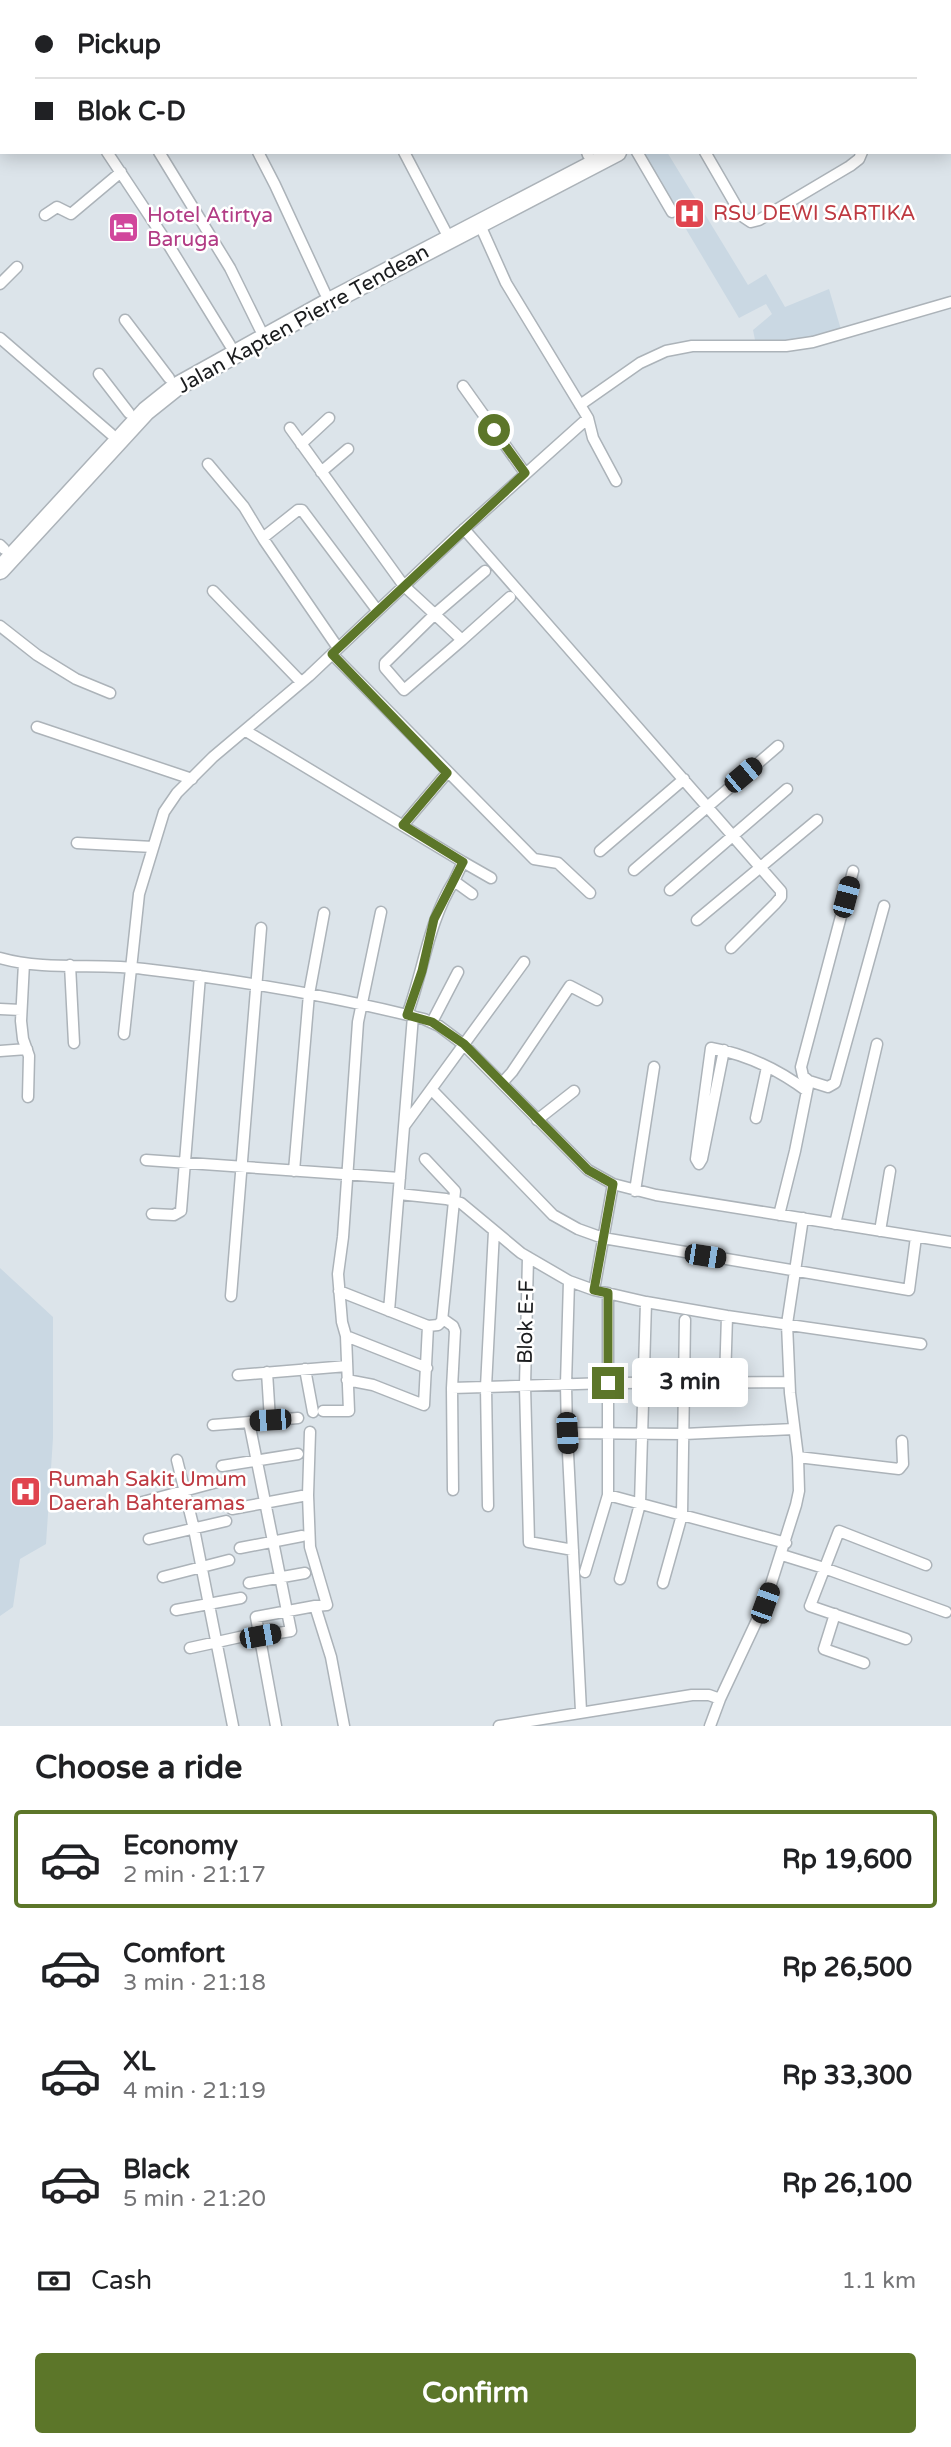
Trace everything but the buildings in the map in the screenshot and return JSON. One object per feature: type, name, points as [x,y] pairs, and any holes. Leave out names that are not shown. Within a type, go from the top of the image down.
[{"type":"highway","name":"Jalan Kapten Pierre Tendean","points":[[1,549],[43,515],[146,411],[176,387],[587,154]]},
{"type":"highway","name":"Jalan Kapten Pierre Tendean","points":[[0,570],[129,413],[169,378],[325,293],[448,235],[480,225],[614,154]]},
{"type":"street","points":[[108,154],[230,345]]},
{"type":"street","points":[[160,154],[230,268],[260,329]]},
{"type":"street","points":[[259,154],[325,293]]},
{"type":"street","points":[[405,154],[448,235]]},
{"type":"street","points":[[638,154],[672,212]]},
{"type":"street","points":[[706,154],[742,216],[751,222],[850,166],[861,154]]},
{"type":"street","points":[[45,215],[57,206],[71,214],[121,172]]},
{"type":"street","points":[[480,225],[506,283],[588,418],[593,438],[616,481]]},
{"type":"street","points":[[0,284],[17,267]]},
{"type":"street","points":[[580,405],[640,363],[666,351],[692,346],[776,346],[813,342],[951,302]]},
{"type":"street","points":[[125,320],[169,378]]},
{"type":"street","points":[[0,338],[111,434]]},
{"type":"street","points":[[99,374],[129,413]]},
{"type":"street","points":[[463,386],[525,473]]},
{"type":"street","points":[[301,444],[330,418]]},
{"type":"street","points":[[124,1034],[139,894],[167,806],[213,757],[301,682],[464,529],[588,418]]},
{"type":"street","points":[[290,428],[404,586],[463,640]]},
{"type":"street","points":[[321,472],[348,449]]},
{"type":"street","points":[[208,464],[244,507],[335,651],[447,773],[534,859],[558,863],[590,893]]},
{"type":"street","points":[[264,537],[298,510],[302,510],[377,610]]},
{"type":"street","points":[[464,529],[781,891],[781,897],[731,948]]},
{"type":"street","points":[[485,571],[435,614],[385,663],[385,668],[401,688],[406,689],[510,597]]},
{"type":"street","points":[[213,592],[301,682]]},
{"type":"street","points":[[0,626],[76,679],[110,693]]},
{"type":"street","points":[[37,727],[192,779]]},
{"type":"street","points":[[246,731],[491,878]]},
{"type":"street","points":[[634,870],[778,746]]},
{"type":"street","points":[[403,825],[447,773]]},
{"type":"street","points":[[600,851],[684,779]]},
{"type":"street","points":[[670,890],[787,789]]},
{"type":"street","points":[[697,919],[817,820]]},
{"type":"street","points":[[77,843],[153,847]]},
{"type":"street","points":[[389,1311],[405,1125],[410,1016],[434,919],[463,862]]},
{"type":"street","points":[[779,1214],[808,1086],[801,1067],[853,871]]},
{"type":"street","points":[[454,881],[472,894]]},
{"type":"street","points":[[724,1051],[699,1164],[696,1159],[711,1048],[724,1051],[750,1059],[808,1086],[828,1087],[835,1083],[884,906]]},
{"type":"street","points":[[305,1369],[318,1412],[349,1411],[346,1336],[342,1322],[338,1274],[360,1005],[381,912]]},
{"type":"street","points":[[295,1171],[309,994],[324,913]]},
{"type":"street","points":[[231,1296],[261,928]]},
{"type":"street","points":[[0,958],[24,963],[131,967],[256,984],[432,1022],[464,1044],[588,1170],[613,1184],[684,1200],[951,1242]]},
{"type":"street","points":[[405,1125],[524,962]]},
{"type":"street","points":[[24,963],[21,1010],[22,1034],[27,1049],[28,1097]]},
{"type":"street","points":[[70,965],[74,1043]]},
{"type":"street","points":[[432,1022],[458,972]]},
{"type":"street","points":[[152,1214],[174,1215],[181,1211],[200,976]]},
{"type":"street","points":[[502,1083],[570,986],[597,1000]]},
{"type":"street","points":[[0,1009],[21,1010]]},
{"type":"street","points":[[835,1224],[877,1044]]},
{"type":"street","points":[[0,1051],[27,1049]]},
{"type":"street","points":[[635,1191],[654,1067]]},
{"type":"street","points":[[756,1118],[767,1068]]},
{"type":"street","points":[[432,1090],[553,1215],[578,1229],[603,1238],[909,1290],[916,1237]]},
{"type":"street","points":[[537,1120],[574,1091]]},
{"type":"street","points":[[339,1291],[428,1326],[438,1325],[443,1319],[453,1188],[425,1159]]},
{"type":"street","points":[[146,1160],[400,1178]]},
{"type":"street","points":[[880,1231],[890,1171]]},
{"type":"street","points":[[594,1290],[613,1184]]},
{"type":"street","points":[[399,1194],[454,1201],[468,1207],[528,1258],[594,1290],[727,1316],[920,1344]]},
{"type":"street","points":[[710,1726],[759,1618],[786,1543],[799,1491],[798,1457],[789,1382],[787,1324],[803,1219]]},
{"type":"street","points":[[488,1506],[486,1387],[494,1231]]},
{"type":"street","name":"Blok E-F","points":[[528,1258],[525,1386],[528,1542],[573,1550]]},
{"type":"street","points":[[569,1280],[567,1433],[582,1711]]},
{"type":"street","points":[[585,1572],[608,1495],[608,1293]]},
{"type":"street","points":[[620,1579],[640,1504],[646,1302]]},
{"type":"street","points":[[724,1381],[727,1316]]},
{"type":"street","points":[[443,1319],[453,1325],[455,1331],[452,1388],[453,1490]]},
{"type":"street","points":[[663,1583],[682,1515],[685,1320]]},
{"type":"street","points":[[348,1380],[373,1385],[425,1405],[428,1326]]},
{"type":"street","points":[[346,1336],[427,1368]]},
{"type":"street","points":[[238,1375],[347,1366]]},
{"type":"street","points":[[267,1372],[270,1420]]},
{"type":"street","points":[[452,1388],[642,1382],[789,1382]]},
{"type":"street","points":[[213,1425],[298,1418]]},
{"type":"street","points":[[190,1648],[291,1631],[249,1422]]},
{"type":"street","points":[[567,1433],[684,1434],[794,1429]]},
{"type":"street","points":[[276,1726],[254,1636],[256,1617],[327,1605],[310,1548],[310,1432]]},
{"type":"street","points":[[798,1457],[899,1469],[903,1464],[902,1441]]},
{"type":"street","points":[[222,1466],[298,1454]]},
{"type":"street","points":[[177,1460],[186,1490],[233,1726]]},
{"type":"street","points":[[139,1503],[217,1482]]},
{"type":"street","points":[[608,1495],[786,1543]]},
{"type":"street","points":[[232,1509],[302,1496]]},
{"type":"street","points":[[149,1539],[226,1521]]},
{"type":"street","points":[[906,1639],[810,1606],[839,1531],[926,1565]]},
{"type":"street","points":[[240,1548],[302,1536]]},
{"type":"street","points":[[782,1555],[946,1612]]},
{"type":"street","points":[[163,1577],[229,1560]]},
{"type":"street","points":[[249,1583],[305,1573]]},
{"type":"street","points":[[176,1610],[241,1598]]},
{"type":"street","points":[[315,1606],[331,1657],[344,1726]]},
{"type":"street","points":[[835,1614],[824,1649],[864,1663]]},
{"type":"street","points":[[499,1726],[692,1695],[709,1695],[720,1699]]},
{"type":"shaded area","name":"RSU DEWI SARTIKA","points":[[641,154],[668,154],[748,285],[766,274],[785,307],[829,289],[842,333],[756,345],[753,330],[772,314],[766,304],[739,318]]},
{"type":"shaded area","name":"Rumah Sakit Umum Daerah Bahteramas","points":[[0,1268],[53,1317],[53,1438],[46,1544],[20,1559],[13,1607],[0,1616]]},
{"type":"place","name":"RSU DEWI SARTIKA","points":[[690,213]]},
{"type":"place","name":"Hotel Atirtya Baruga","points":[[124,227]]},
{"type":"place","name":"Rumah Sakit Umum Daerah Bahteramas","points":[[25,1491]]},
{"type":"route","points":[[494,430],[525,473],[332,654],[447,773],[403,825],[463,862],[434,919],[422,971],[407,1015],[432,1022],[464,1044],[588,1170],[613,1184],[594,1290],[608,1293],[608,1383]]}]
